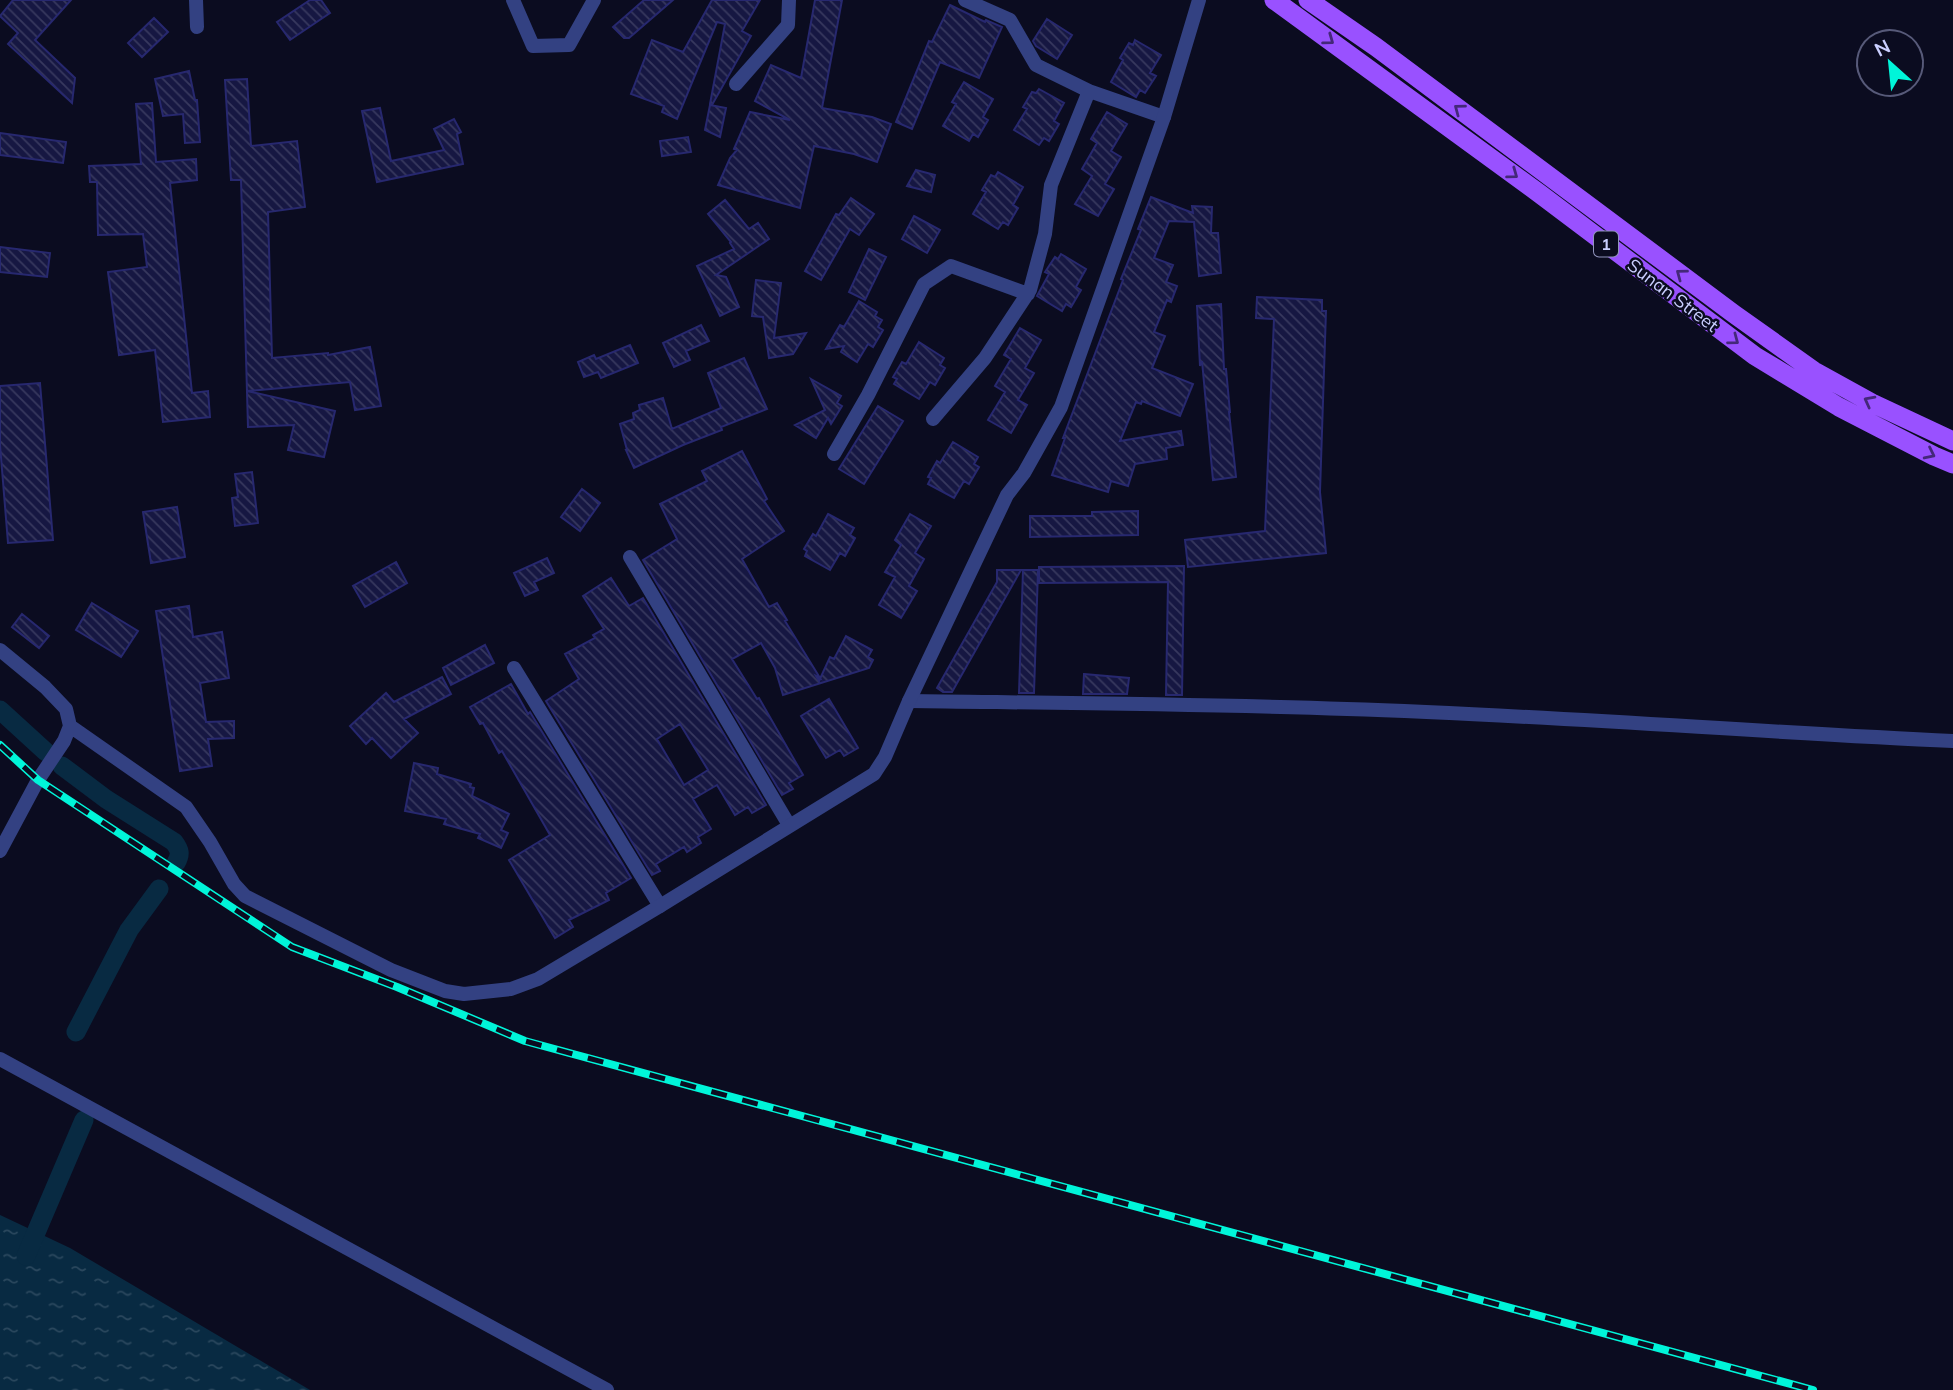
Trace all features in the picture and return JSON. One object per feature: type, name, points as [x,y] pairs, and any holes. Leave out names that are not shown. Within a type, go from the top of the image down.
[{"type":"main road","name":"Sunan Street","points":[[1274,0],[1540,194],[1755,356],[1839,407],[1953,464]]},
{"type":"main road","name":"Sunan Street","points":[[1308,0],[1376,47],[1814,371],[1872,403],[1953,441]]},
{"type":"street","points":[[196,0],[197,27]]},
{"type":"street","points":[[513,0],[533,46],[545,46],[569,45],[594,0]]},
{"type":"street","points":[[736,84],[788,25],[789,0]]},
{"type":"street","points":[[965,0],[1010,20],[1036,65],[1089,91],[1164,117]]},
{"type":"street","points":[[0,650],[45,687],[66,709],[71,726],[186,807],[204,832],[233,884],[245,896],[391,970],[445,991],[464,994],[488,992],[511,989],[538,979],[874,774],[886,757],[909,701],[1007,495],[1024,473],[1061,407],[1164,117],[1199,0]]},
{"type":"street","points":[[933,419],[985,358],[1031,290],[1045,234],[1051,185],[1089,91]]},
{"type":"street","points":[[834,454],[868,395],[924,284],[951,266],[1028,294]]},
{"type":"street","points":[[630,557],[789,825]]},
{"type":"street","points":[[514,668],[660,906]]},
{"type":"street","points":[[909,701],[1346,708],[1953,741]]},
{"type":"street","points":[[0,850],[71,726]]},
{"type":"street","points":[[0,1059],[607,1390]]},
{"type":"water","points":[[0,1215],[70,1248],[310,1390],[0,1390]]},
{"type":"building","points":[[13,0],[71,0],[35,40],[75,78],[72,103],[8,44],[18,33],[0,16]]},
{"type":"building","points":[[310,0],[321,0],[330,13],[290,40],[277,22]]},
{"type":"building","points":[[644,0],[673,0],[629,38],[624,38],[613,27]]},
{"type":"building","points":[[712,0],[760,0],[742,31],[751,36],[712,105],[710,104],[725,24],[717,22],[677,119],[662,112],[664,106],[631,94],[652,40],[683,52]]},
{"type":"building","points":[[815,0],[842,0],[822,108],[872,117],[891,124],[877,162],[814,146],[800,208],[718,185],[730,158],[737,150],[734,149],[750,112],[790,120],[755,101],[771,65],[801,78]]},
{"type":"building","points":[[950,5],[1002,27],[979,78],[940,62],[912,129],[896,122],[929,41],[932,42]]},
{"type":"building","points":[[154,18],[168,32],[142,57],[128,43]]},
{"type":"building","points":[[1047,19],[1072,35],[1057,59],[1036,46],[1033,41]]},
{"type":"building","points":[[1135,40],[1161,55],[1150,73],[1156,76],[1145,93],[1140,90],[1136,97],[1111,82],[1123,60],[1120,58],[1129,43],[1133,45]]},
{"type":"building","points":[[189,71],[197,100],[200,142],[185,143],[183,114],[163,116],[155,79]]},
{"type":"building","points":[[247,79],[251,146],[297,141],[305,207],[268,212],[272,358],[328,355],[370,347],[381,406],[355,410],[350,382],[247,391],[335,411],[324,457],[288,450],[294,425],[248,427],[241,180],[231,180],[225,80]]},
{"type":"building","points":[[964,82],[993,99],[983,117],[988,120],[978,137],[973,134],[969,141],[943,126],[956,104],[952,102]]},
{"type":"building","points":[[1039,89],[1064,103],[1054,121],[1059,124],[1049,141],[1044,138],[1039,145],[1014,130],[1027,109],[1023,107],[1032,92],[1036,93]]},
{"type":"building","points":[[152,103],[156,162],[196,159],[197,180],[170,183],[192,393],[208,391],[210,417],[163,422],[155,350],[119,355],[108,272],[147,267],[143,234],[98,235],[97,182],[90,182],[89,166],[141,164],[136,104]]},
{"type":"building","points":[[710,105],[726,108],[720,137],[705,130]]},
{"type":"building","points":[[380,108],[391,161],[444,150],[434,129],[454,119],[461,132],[457,134],[463,164],[377,182],[362,111]]},
{"type":"building","points":[[1107,112],[1127,124],[1111,151],[1121,157],[1105,184],[1114,189],[1098,216],[1075,204],[1092,176],[1082,169],[1097,143],[1091,139]]},
{"type":"building","points":[[0,133],[66,142],[63,163],[0,155]]},
{"type":"building","points":[[688,137],[691,152],[662,156],[660,141]]},
{"type":"building","points":[[916,170],[935,175],[931,192],[907,186]]},
{"type":"building","points":[[998,172],[1023,187],[1013,205],[1018,208],[1008,225],[1003,222],[998,229],[973,214],[986,192],[982,190],[991,175],[995,177]]},
{"type":"building","points":[[1151,197],[1193,213],[1192,206],[1212,207],[1211,233],[1218,233],[1221,273],[1199,276],[1194,222],[1169,221],[1154,258],[1173,265],[1166,282],[1177,286],[1171,302],[1167,300],[1154,332],[1165,336],[1152,368],[1193,384],[1180,416],[1142,401],[1141,404],[1136,402],[1120,441],[1181,431],[1183,445],[1166,448],[1167,459],[1135,464],[1128,486],[1111,481],[1108,492],[1052,475]]},
{"type":"building","points":[[851,198],[874,214],[859,235],[850,229],[821,280],[805,271],[836,214],[839,215]]},
{"type":"building","points":[[725,200],[749,229],[758,223],[769,239],[716,275],[726,277],[739,307],[720,316],[697,266],[734,249],[708,214]]},
{"type":"building","points":[[914,216],[940,230],[927,253],[902,239]]},
{"type":"building","points":[[0,247],[50,253],[47,277],[0,272]]},
{"type":"building","points":[[869,249],[886,257],[865,300],[849,292]]},
{"type":"building","points":[[1061,254],[1086,269],[1076,287],[1081,290],[1071,307],[1066,304],[1062,311],[1037,296],[1049,274],[1045,272],[1055,257],[1058,259]]},
{"type":"building","points":[[756,280],[781,283],[774,338],[806,333],[793,354],[769,358],[763,317],[752,316]]},
{"type":"building","points":[[1257,297],[1322,300],[1322,311],[1326,311],[1320,492],[1326,553],[1188,567],[1185,540],[1265,531],[1274,319],[1256,318]]},
{"type":"building","points":[[859,301],[877,312],[875,316],[882,320],[878,327],[883,330],[873,347],[868,344],[857,362],[841,352],[844,346],[826,349],[840,325],[844,327]]},
{"type":"building","points":[[1221,304],[1224,369],[1236,477],[1213,480],[1202,361],[1200,366],[1197,306]]},
{"type":"building","points":[[701,325],[709,341],[686,351],[690,360],[674,367],[663,343]]},
{"type":"building","points":[[1020,328],[1041,340],[1025,368],[1034,373],[1018,400],[1027,405],[1011,433],[988,420],[1005,392],[995,386],[1011,359],[1004,355]]},
{"type":"building","points":[[919,342],[944,358],[940,365],[945,368],[935,385],[930,382],[919,399],[894,384],[897,379],[893,377],[902,362],[906,364]]},
{"type":"building","points":[[630,345],[638,363],[601,378],[598,372],[584,377],[578,362],[594,355],[596,359]]},
{"type":"building","points":[[744,358],[767,409],[721,427],[722,430],[634,468],[626,450],[620,424],[634,419],[633,413],[640,410],[639,405],[663,398],[672,429],[721,408],[708,373]]},
{"type":"building","points":[[811,379],[841,396],[837,403],[842,406],[831,424],[828,418],[816,438],[795,425],[825,410]]},
{"type":"building","points":[[40,383],[53,540],[8,543],[0,445],[0,386]]},
{"type":"building","points":[[878,406],[903,421],[864,484],[839,469]]},
{"type":"building","points":[[953,442],[978,457],[974,464],[979,467],[969,484],[964,481],[954,498],[928,484],[931,478],[928,477],[937,461],[940,463]]},
{"type":"building","points":[[742,451],[767,499],[764,501],[784,531],[742,559],[769,607],[777,603],[820,678],[816,676],[819,681],[830,657],[834,659],[846,636],[872,650],[868,657],[873,660],[869,668],[783,695],[775,668],[761,643],[732,659],[757,699],[759,698],[803,775],[789,783],[793,789],[782,795],[643,560],[677,539],[660,504],[707,481],[702,471]]},
{"type":"building","points":[[252,472],[258,523],[235,526],[232,498],[238,497],[235,474]]},
{"type":"building","points":[[582,489],[600,503],[580,531],[561,517]]},
{"type":"building","points":[[177,507],[185,557],[151,563],[143,512]]},
{"type":"building","points":[[1138,511],[1138,535],[1030,537],[1030,516],[1092,516],[1092,512]]},
{"type":"building","points":[[828,514],[854,528],[850,535],[855,538],[845,556],[840,553],[830,570],[805,556],[807,551],[804,549],[813,534],[816,536]]},
{"type":"building","points":[[910,514],[931,526],[915,553],[924,559],[909,586],[917,591],[901,618],[879,605],[895,577],[885,572],[901,545],[895,540]]},
{"type":"building","points":[[547,558],[554,573],[534,582],[538,590],[525,596],[514,573]]},
{"type":"building","points":[[396,562],[407,583],[365,607],[353,586]]},
{"type":"building","points":[[1184,566],[1182,695],[1166,695],[1168,582],[1039,583],[1039,567]]},
{"type":"building","points":[[997,570],[1021,570],[952,692],[943,692],[937,688],[997,582]]},
{"type":"building","points":[[1023,570],[1038,570],[1034,693],[1019,693]]},
{"type":"building","points":[[611,578],[629,606],[643,598],[766,805],[752,813],[748,807],[735,815],[717,785],[693,799],[711,829],[698,837],[701,843],[687,852],[684,847],[656,864],[660,871],[652,875],[546,701],[579,679],[565,654],[595,638],[593,635],[604,629],[583,596]],"holes":[[[680,724],[708,770],[684,785],[657,739]]]},
{"type":"building","points":[[92,603],[138,631],[121,657],[76,630]]},
{"type":"building","points":[[189,606],[193,637],[222,632],[229,678],[200,683],[206,722],[234,721],[234,738],[208,739],[212,766],[180,771],[156,611]]},
{"type":"building","points":[[22,614],[49,636],[39,648],[12,627]]},
{"type":"building","points":[[485,645],[494,663],[451,685],[443,668]]},
{"type":"building","points":[[1084,674],[1129,678],[1127,694],[1083,694]]},
{"type":"building","points":[[442,677],[451,694],[404,719],[418,733],[391,758],[372,738],[366,744],[350,726],[386,693],[394,702]]},
{"type":"building","points":[[511,684],[631,878],[606,893],[609,900],[569,920],[573,927],[555,938],[509,860],[550,835],[502,751],[499,753],[483,723],[480,724],[470,707]]},
{"type":"building","points":[[829,699],[858,748],[844,756],[840,750],[826,758],[801,716]]},
{"type":"building","points":[[414,763],[438,768],[437,774],[471,784],[470,787],[474,788],[472,796],[509,814],[501,830],[508,833],[501,848],[478,838],[480,834],[444,824],[446,819],[405,811]]},
{"type":"waterway","points":[[0,710],[46,752]]},
{"type":"waterway","points":[[62,766],[106,799],[174,842],[179,852],[176,863]]},
{"type":"waterway","points":[[76,1032],[129,930],[159,889]]},
{"type":"waterway","points":[[26,1256],[84,1120]]},
{"type":"railway","points":[[0,745],[38,780],[292,947],[397,987],[525,1041],[1813,1390]]}]
